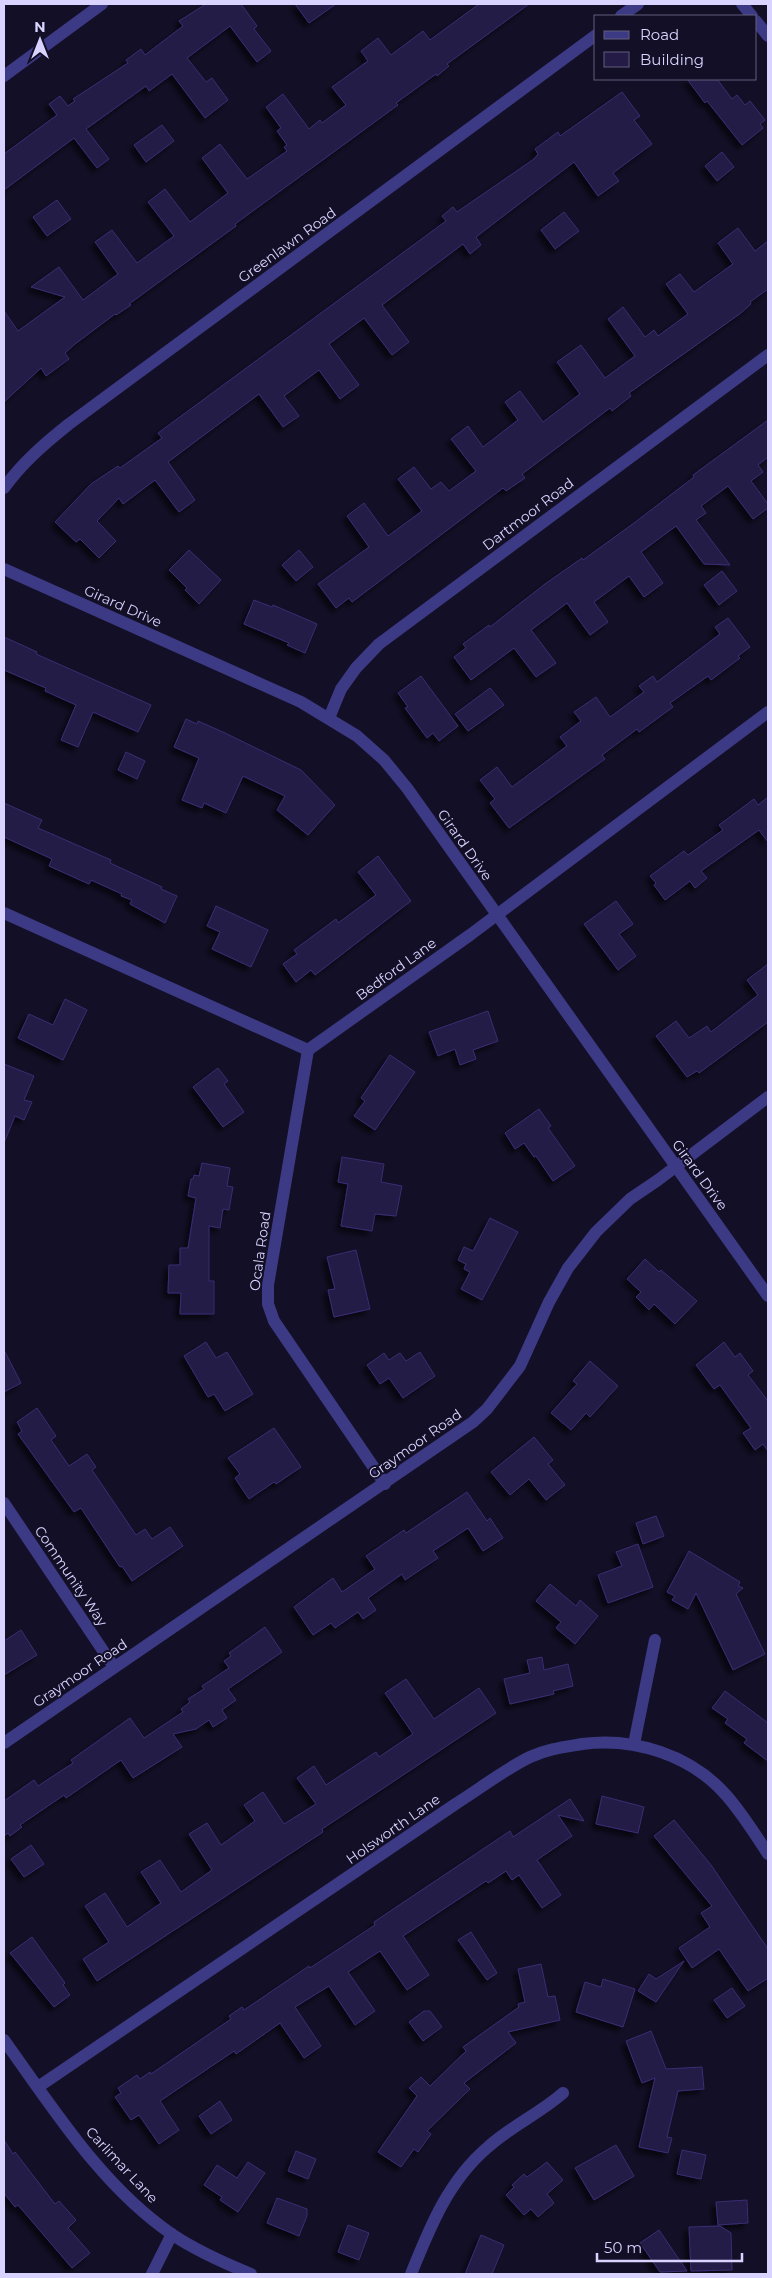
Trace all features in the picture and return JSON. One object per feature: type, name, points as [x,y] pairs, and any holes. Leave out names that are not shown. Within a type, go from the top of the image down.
[{"type":"street","points":[[4,76],[102,4]]},
{"type":"street","points":[[622,15],[638,4]]},
{"type":"street","points":[[742,4],[751,15]]},
{"type":"street","points":[[757,22],[768,36]]},
{"type":"street","name":"Greenlawn Road","points":[[4,488],[15,473],[40,447],[69,424],[594,36]]},
{"type":"street","name":"Dartmoor Road","points":[[329,718],[341,690],[356,668],[379,644],[768,355]]},
{"type":"street","name":"Girard Drive","points":[[4,569],[301,702],[358,736],[384,760],[407,788],[768,1296]]},
{"type":"street","name":"Bedford Lane","points":[[308,1050],[768,712]]},
{"type":"street","points":[[5,917],[308,1050]]},
{"type":"street","name":"Ocala Road","points":[[308,1050],[268,1286],[268,1304],[274,1321],[385,1484]]},
{"type":"street","name":"Graymoor Road","points":[[4,1743],[447,1442],[487,1409],[520,1366],[549,1302],[568,1268],[596,1232],[630,1199],[768,1097]]},
{"type":"street","name":"Community Way","points":[[4,1503],[114,1667]]},
{"type":"street","points":[[634,1744],[655,1640]]},
{"type":"street","name":"Holsworth Lane","points":[[38,2087],[519,1763],[531,1756],[556,1748],[615,1742],[634,1744],[672,1756],[716,1785],[747,1822],[768,1854]]},
{"type":"street","name":"Carlimar Lane","points":[[4,2040],[92,2160],[130,2199],[172,2234],[195,2248],[251,2274]]},
{"type":"street","points":[[411,2274],[444,2198],[462,2174],[487,2147],[517,2125],[543,2110],[563,2093]]},
{"type":"street","points":[[152,2274],[172,2234]]},
{"type":"building","points":[[206,4],[241,4],[257,26],[254,29],[271,51],[257,62],[230,26],[187,58],[206,82],[212,78],[228,100],[205,118],[172,74],[149,91],[146,86],[86,129],[109,159],[97,168],[74,138],[4,190],[4,154],[57,115],[49,104],[60,96],[68,106],[75,101],[73,99],[128,63],[126,60],[141,49],[145,55],[183,26],[179,21]]},
{"type":"building","points":[[295,4],[336,4],[309,23]]},
{"type":"building","points":[[479,4],[529,4],[447,64],[449,66],[437,76],[436,74],[396,103],[398,105],[235,224],[236,226],[129,304],[131,305],[115,314],[75,344],[65,353],[69,359],[46,376],[41,368],[4,402],[4,311],[18,331],[65,297],[31,287],[59,267],[83,300],[118,274],[95,242],[112,230],[137,263],[174,236],[148,202],[165,189],[190,222],[228,193],[202,158],[220,144],[247,179],[287,151],[284,147],[287,145],[277,131],[281,128],[266,107],[283,94],[309,129],[320,120],[322,123],[346,105],[332,87],[368,61],[361,51],[378,38],[391,55],[423,31],[430,40]]},
{"type":"building","points":[[688,80],[718,80],[732,99],[737,95],[745,105],[750,101],[765,120],[760,124],[763,128],[742,145],[707,101],[705,103]]},
{"type":"building","points":[[622,92],[640,116],[634,120],[652,144],[613,173],[619,181],[598,196],[574,162],[476,237],[481,245],[470,254],[463,244],[382,305],[409,342],[392,355],[364,318],[329,344],[359,385],[340,399],[319,370],[284,396],[299,416],[283,427],[259,394],[168,462],[195,500],[179,512],[155,480],[123,504],[119,498],[97,521],[116,541],[99,558],[80,539],[76,542],[55,522],[91,484],[118,466],[120,468],[162,438],[158,433],[446,221],[442,216],[453,207],[457,212],[534,159],[538,154],[535,149],[558,132],[560,136]]},
{"type":"building","points":[[162,125],[174,141],[146,162],[134,145]]},
{"type":"building","points":[[722,152],[734,167],[717,181],[705,166]]},
{"type":"building","points":[[57,200],[71,219],[47,236],[33,217]]},
{"type":"building","points":[[564,212],[579,231],[555,249],[541,230]]},
{"type":"building","points":[[738,228],[755,251],[768,241],[768,289],[750,302],[751,304],[741,313],[629,393],[631,396],[612,411],[610,408],[522,474],[525,478],[506,491],[503,488],[352,602],[349,598],[336,608],[318,584],[369,547],[347,516],[364,503],[388,536],[422,511],[398,479],[414,467],[431,489],[441,482],[449,491],[476,471],[451,439],[468,426],[483,447],[518,420],[505,402],[520,391],[543,422],[580,394],[557,362],[581,345],[605,378],[635,356],[608,319],[623,307],[645,337],[654,330],[658,336],[688,314],[666,284],[680,274],[694,292],[733,264],[718,243]]},
{"type":"building","points":[[768,420],[768,457],[758,465],[763,472],[751,481],[768,504],[768,508],[753,519],[728,486],[701,506],[706,513],[696,520],[730,565],[704,564],[676,526],[641,552],[663,583],[644,597],[629,576],[594,602],[608,622],[590,635],[567,603],[531,630],[556,663],[536,677],[514,648],[471,680],[454,657],[466,648],[463,644],[489,625],[490,627],[545,584],[582,558],[583,560],[634,523],[694,477],[693,475]]},
{"type":"building","points":[[189,550],[221,580],[199,604],[185,590],[187,588],[169,570]]},
{"type":"building","points":[[299,550],[313,567],[296,581],[282,565]]},
{"type":"building","points":[[722,571],[737,591],[719,605],[704,585]]},
{"type":"building","points":[[254,600],[272,607],[273,605],[317,624],[305,653],[287,645],[289,643],[244,624]]},
{"type":"building","points":[[728,618],[750,647],[738,656],[740,658],[711,680],[708,676],[670,703],[673,707],[639,732],[637,729],[602,755],[605,759],[509,828],[490,803],[495,799],[480,780],[497,767],[512,787],[567,746],[560,737],[581,721],[574,712],[596,697],[610,717],[644,692],[639,686],[653,676],[657,682],[720,634],[715,627]]},
{"type":"building","points":[[4,637],[37,652],[36,654],[151,705],[138,732],[93,712],[78,747],[61,740],[76,705],[45,691],[46,688],[4,670]]},
{"type":"building","points":[[421,676],[458,726],[439,741],[433,733],[427,738],[405,708],[408,707],[398,693]]},
{"type":"building","points":[[490,688],[504,705],[468,731],[455,714]]},
{"type":"building","points":[[186,719],[197,724],[198,721],[301,770],[335,805],[308,835],[277,810],[285,796],[243,776],[226,813],[204,803],[202,808],[182,800],[199,758],[174,747]]},
{"type":"building","points":[[126,752],[145,761],[137,779],[118,770]]},
{"type":"building","points":[[768,797],[768,842],[759,830],[701,871],[707,878],[695,888],[690,881],[665,900],[650,876],[684,851],[688,855],[723,830],[719,825],[754,799],[758,805]]},
{"type":"building","points":[[4,803],[42,820],[38,828],[111,860],[110,863],[177,896],[165,923],[130,904],[132,900],[121,896],[122,894],[91,880],[89,884],[49,866],[52,859],[4,837]]},
{"type":"building","points":[[378,856],[411,901],[315,975],[311,970],[296,982],[283,964],[297,954],[294,950],[336,919],[338,923],[376,895],[358,872]]},
{"type":"building","points":[[616,901],[633,924],[619,934],[636,956],[618,970],[584,924]]},
{"type":"building","points":[[216,906],[268,930],[251,967],[212,949],[220,932],[207,926]]},
{"type":"building","points":[[768,964],[768,1022],[699,1073],[697,1071],[687,1077],[656,1036],[676,1021],[689,1038],[707,1026],[711,1032],[758,995],[747,980]]},
{"type":"building","points":[[65,999],[87,1010],[63,1060],[18,1038],[29,1014],[53,1025]]},
{"type":"building","points":[[488,1011],[498,1041],[473,1050],[476,1059],[460,1065],[455,1049],[438,1056],[429,1032]]},
{"type":"building","points":[[390,1055],[415,1072],[375,1130],[354,1116],[365,1101],[361,1098]]},
{"type":"building","points":[[4,1064],[34,1076],[24,1100],[32,1102],[24,1120],[15,1116],[4,1143]]},
{"type":"building","points":[[218,1068],[228,1081],[224,1084],[244,1112],[223,1127],[193,1087]]},
{"type":"building","points":[[539,1109],[551,1126],[548,1128],[575,1166],[553,1181],[536,1156],[534,1157],[524,1143],[515,1149],[505,1133]]},
{"type":"building","points":[[342,1157],[384,1164],[381,1182],[402,1186],[396,1216],[375,1214],[372,1231],[341,1226],[348,1184],[338,1182]]},
{"type":"building","points":[[202,1163],[230,1168],[227,1186],[233,1187],[229,1210],[223,1209],[220,1228],[209,1226],[209,1281],[214,1281],[214,1314],[180,1314],[181,1293],[168,1293],[169,1265],[180,1265],[180,1248],[188,1248],[196,1198],[188,1196],[191,1179],[193,1179],[194,1175],[199,1176]]},
{"type":"building","points":[[490,1218],[518,1232],[482,1300],[461,1289],[470,1272],[464,1269],[466,1264],[458,1260],[464,1247],[473,1251]]},
{"type":"building","points":[[356,1250],[370,1309],[334,1317],[328,1290],[335,1289],[327,1257]]},
{"type":"building","points":[[645,1259],[697,1301],[675,1324],[654,1304],[649,1310],[636,1297],[641,1292],[627,1279]]},
{"type":"building","points":[[206,1342],[216,1358],[227,1352],[253,1394],[225,1411],[214,1394],[208,1397],[184,1356]]},
{"type":"building","points":[[724,1342],[735,1357],[740,1353],[753,1371],[748,1375],[768,1401],[768,1451],[763,1444],[755,1450],[743,1433],[751,1428],[720,1385],[714,1389],[696,1365]]},
{"type":"building","points":[[4,1350],[21,1383],[4,1392]]},
{"type":"building","points":[[420,1352],[435,1376],[403,1398],[389,1378],[380,1384],[367,1365],[384,1353],[389,1360],[400,1353],[406,1361]]},
{"type":"building","points":[[590,1361],[618,1386],[590,1417],[586,1413],[571,1430],[551,1413],[577,1384],[573,1381]]},
{"type":"building","points":[[37,1408],[56,1436],[51,1440],[69,1466],[87,1454],[96,1467],[92,1470],[136,1535],[145,1529],[152,1539],[170,1527],[183,1546],[132,1581],[122,1566],[120,1567],[81,1508],[74,1512],[18,1434],[22,1431],[17,1422]]},
{"type":"building","points":[[274,1428],[301,1467],[249,1499],[235,1478],[240,1474],[228,1458]]},
{"type":"building","points":[[534,1437],[553,1460],[548,1464],[565,1485],[546,1500],[529,1479],[510,1495],[491,1472]]},
{"type":"building","points":[[467,1492],[487,1521],[490,1518],[503,1538],[483,1551],[468,1528],[433,1551],[438,1558],[405,1580],[402,1574],[368,1598],[376,1610],[363,1619],[358,1612],[335,1628],[331,1623],[313,1635],[294,1607],[333,1578],[342,1592],[375,1569],[366,1556],[404,1530],[406,1533]]},
{"type":"building","points":[[656,1516],[664,1536],[643,1544],[636,1523]]},
{"type":"building","points":[[638,1544],[653,1587],[608,1603],[598,1575],[622,1566],[616,1552]]},
{"type":"building","points":[[689,1551],[740,1582],[738,1586],[743,1588],[736,1594],[765,1654],[733,1670],[696,1593],[688,1609],[672,1600],[675,1596],[667,1592]]},
{"type":"building","points":[[550,1584],[576,1606],[580,1600],[598,1616],[575,1644],[556,1628],[561,1622],[536,1601]]},
{"type":"building","points":[[265,1627],[282,1652],[228,1689],[236,1700],[222,1710],[227,1718],[213,1727],[209,1720],[196,1729],[173,1734],[182,1747],[133,1778],[121,1760],[66,1798],[64,1795],[20,1825],[22,1827],[10,1836],[8,1833],[4,1836],[4,1801],[34,1780],[38,1786],[73,1763],[71,1760],[130,1718],[144,1738],[183,1712],[181,1709],[190,1702],[188,1699],[204,1689],[202,1686],[229,1668],[224,1661],[231,1656],[229,1653]]},
{"type":"building","points":[[21,1630],[37,1655],[4,1675],[4,1641]]},
{"type":"building","points":[[542,1657],[544,1670],[568,1664],[573,1686],[553,1691],[554,1694],[510,1704],[504,1679],[530,1673],[527,1660]]},
{"type":"building","points":[[406,1679],[434,1719],[479,1688],[496,1713],[322,1829],[323,1832],[97,1981],[83,1959],[109,1942],[85,1906],[105,1893],[127,1927],[161,1903],[141,1872],[160,1860],[181,1892],[212,1870],[189,1834],[207,1823],[221,1845],[255,1821],[244,1805],[263,1792],[284,1824],[316,1804],[297,1778],[314,1766],[326,1785],[376,1752],[379,1757],[413,1734],[385,1693]]},
{"type":"building","points":[[725,1691],[768,1723],[768,1761],[744,1743],[747,1739],[725,1723],[728,1719],[712,1708]]},
{"type":"building","points":[[602,1796],[644,1807],[638,1833],[596,1824]]},
{"type":"building","points":[[570,1799],[584,1821],[558,1815],[572,1836],[537,1860],[561,1895],[542,1908],[519,1875],[512,1880],[506,1871],[488,1883],[486,1881],[403,1936],[429,1975],[407,1990],[380,1951],[348,1972],[375,2011],[355,2025],[329,1986],[295,2007],[321,2046],[304,2058],[280,2023],[236,2054],[234,2051],[160,2101],[179,2130],[159,2144],[139,2115],[131,2120],[115,2097],[121,2093],[118,2088],[137,2075],[140,2079],[150,2072],[151,2074],[231,2019],[229,2016],[242,2007],[244,2010],[309,1966],[310,1968],[375,1925],[374,1922],[510,1831],[513,1837]]},
{"type":"building","points":[[674,1820],[711,1865],[768,1949],[768,1978],[748,1991],[719,1949],[692,1968],[679,1948],[710,1927],[701,1913],[712,1906],[654,1836]]},
{"type":"building","points":[[31,1845],[44,1864],[24,1877],[11,1859]]},
{"type":"building","points":[[471,1932],[497,1973],[487,1980],[458,1940]]},
{"type":"building","points":[[32,1937],[65,1983],[63,1985],[70,1995],[54,2007],[10,1953]]},
{"type":"building","points":[[684,1961],[656,2002],[638,1991],[649,1974],[656,1979]]},
{"type":"building","points":[[541,1964],[548,1997],[555,1996],[560,2020],[508,2032],[516,2043],[464,2083],[470,2089],[427,2131],[431,2134],[418,2152],[414,2149],[401,2167],[378,2152],[417,2096],[409,2088],[421,2077],[430,2086],[466,2051],[463,2047],[519,2007],[518,2004],[525,2002],[518,1969]]},
{"type":"building","points":[[603,1979],[635,1989],[623,2027],[576,2012],[585,1982],[601,1987]]},
{"type":"building","points":[[732,1988],[745,2006],[727,2018],[714,2000]]},
{"type":"building","points":[[424,2011],[430,2011],[442,2027],[423,2041],[409,2022]]},
{"type":"building","points":[[651,2031],[666,2069],[702,2067],[704,2089],[678,2091],[667,2137],[672,2138],[668,2153],[639,2147],[655,2078],[642,2083],[626,2041]]},
{"type":"building","points":[[220,2101],[232,2120],[211,2134],[199,2116]]},
{"type":"building","points":[[4,2140],[13,2154],[15,2152],[55,2204],[59,2201],[76,2220],[68,2228],[90,2253],[72,2268],[18,2205],[15,2207],[4,2193]]},
{"type":"building","points":[[616,2145],[634,2176],[594,2200],[575,2168]]},
{"type":"building","points":[[682,2150],[706,2155],[701,2179],[677,2174]]},
{"type":"building","points":[[296,2151],[316,2159],[308,2179],[288,2171]]},
{"type":"building","points":[[248,2162],[265,2173],[238,2212],[220,2200],[222,2197],[204,2185],[217,2165],[237,2178]]},
{"type":"building","points":[[547,2162],[563,2180],[547,2194],[554,2203],[538,2217],[531,2209],[524,2215],[506,2195],[514,2187],[512,2185],[524,2174],[527,2177]]},
{"type":"building","points":[[277,2198],[307,2209],[307,2216],[299,2236],[267,2223]]},
{"type":"building","points":[[747,2200],[748,2223],[718,2225],[716,2202]]},
{"type":"building","points":[[348,2225],[369,2233],[359,2260],[338,2252]]},
{"type":"building","points":[[720,2226],[731,2233],[732,2270],[691,2271],[689,2227]]},
{"type":"building","points":[[659,2230],[687,2271],[660,2272],[640,2243]]},
{"type":"building","points":[[481,2235],[504,2245],[492,2274],[465,2274]]}]
